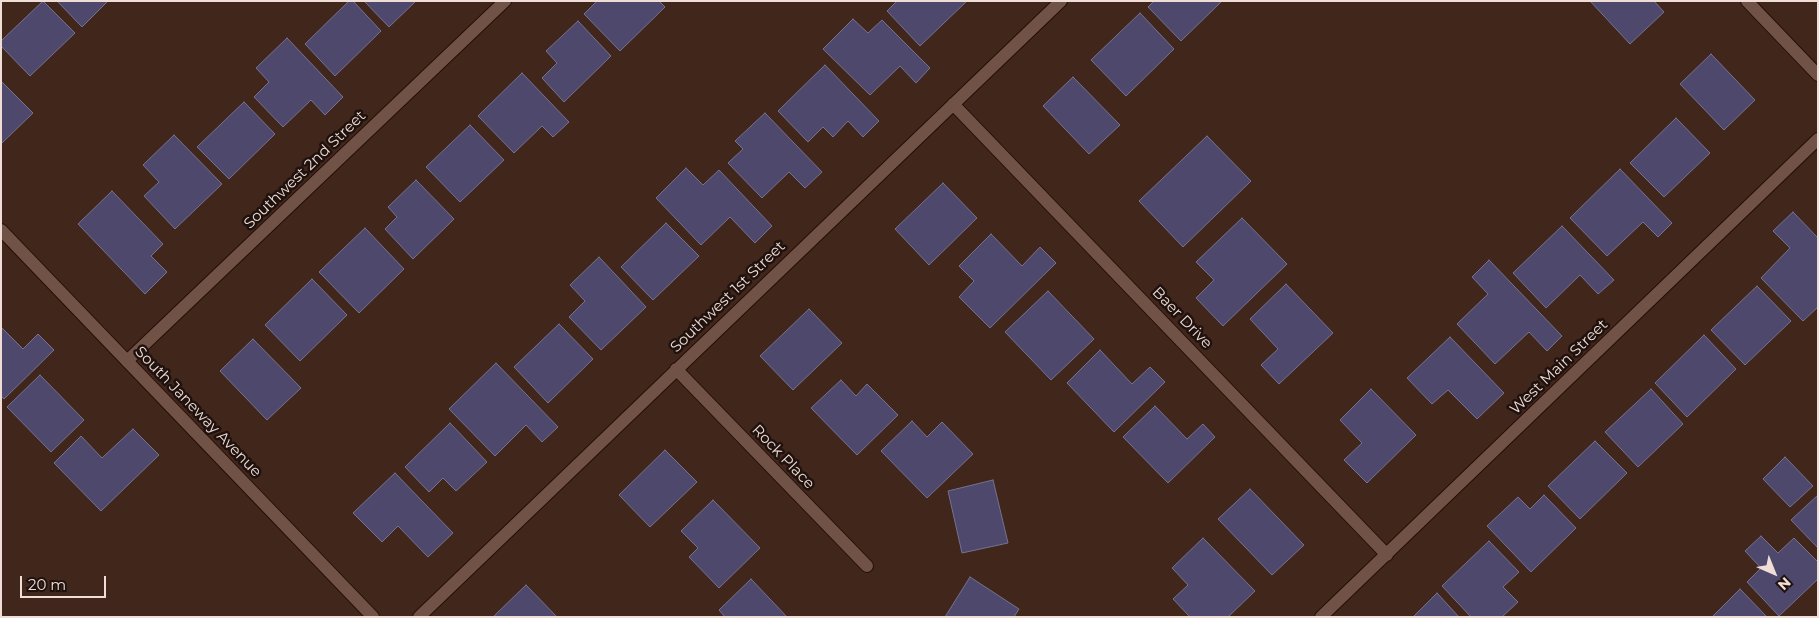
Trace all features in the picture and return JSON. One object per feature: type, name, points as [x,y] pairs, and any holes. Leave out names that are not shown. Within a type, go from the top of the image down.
[{"type":"street","name":"Southwest 2nd Street","points":[[127,361],[505,1]]},
{"type":"street","name":"Southwest 1st Street","points":[[418,617],[1061,1]]},
{"type":"street","points":[[1747,1],[1818,75]]},
{"type":"street","name":"Baer Drive","points":[[953,104],[1386,555]]},
{"type":"street","name":"West Main Street","points":[[1321,617],[1818,139]]},
{"type":"street","name":"South Janeway Avenue","points":[[1,230],[373,617]]},
{"type":"street","name":"Rock Place","points":[[676,369],[867,566]]},
{"type":"building","points":[[43,1],[75,33],[30,76],[1,46],[1,41]]},
{"type":"building","points":[[57,1],[108,1],[82,27]]},
{"type":"building","points":[[349,1],[353,1],[381,31],[335,76],[305,44]]},
{"type":"building","points":[[364,1],[416,1],[389,27]]},
{"type":"building","points":[[597,1],[659,1],[665,7],[620,51],[584,14]]},
{"type":"building","points":[[897,1],[967,1],[920,46],[887,11]]},
{"type":"building","points":[[1154,1],[1222,1],[1181,41],[1148,7]]},
{"type":"building","points":[[1590,1],[1654,1],[1664,12],[1630,44]]},
{"type":"building","points":[[1140,13],[1174,49],[1126,96],[1091,60]]},
{"type":"building","points":[[853,19],[868,33],[882,20],[930,68],[916,83],[900,66],[870,95],[823,49]]},
{"type":"building","points":[[578,21],[611,56],[564,102],[542,78],[557,63],[546,51]]},
{"type":"building","points":[[287,38],[343,97],[325,115],[311,100],[283,127],[254,97],[269,82],[256,68]]},
{"type":"building","points":[[1711,54],[1755,100],[1724,130],[1680,84]]},
{"type":"building","points":[[825,65],[879,121],[863,137],[848,121],[833,137],[823,127],[808,142],[778,111]]},
{"type":"building","points":[[522,73],[569,122],[553,137],[542,126],[514,153],[478,116]]},
{"type":"building","points":[[1073,77],[1120,125],[1089,154],[1043,106]]},
{"type":"building","points":[[1,81],[33,113],[2,143],[1,142]]},
{"type":"building","points":[[244,102],[275,134],[229,179],[197,147]]},
{"type":"building","points":[[765,113],[822,172],[805,188],[789,172],[762,198],[728,163],[743,149],[735,141]]},
{"type":"building","points":[[1676,118],[1710,153],[1664,197],[1630,163]]},
{"type":"building","points":[[470,125],[504,160],[460,202],[426,167]]},
{"type":"building","points":[[174,135],[222,184],[175,229],[144,196],[159,182],[143,165]]},
{"type":"building","points":[[1207,136],[1251,181],[1183,247],[1139,201]]},
{"type":"building","points":[[686,168],[703,185],[719,170],[772,226],[755,243],[730,217],[701,245],[656,198]]},
{"type":"building","points":[[1620,169],[1672,223],[1658,237],[1643,222],[1607,256],[1570,218]]},
{"type":"building","points":[[416,180],[454,219],[413,259],[385,229],[397,217],[388,207]]},
{"type":"building","points":[[943,183],[977,218],[929,265],[895,229]]},
{"type":"building","points":[[112,191],[163,244],[151,256],[167,272],[145,294],[78,224]]},
{"type":"building","points":[[1793,212],[1818,238],[1818,307],[1803,321],[1761,278],[1790,248],[1773,231]]},
{"type":"building","points":[[1242,218],[1287,264],[1223,326],[1196,298],[1214,280],[1196,262]]},
{"type":"building","points":[[666,223],[699,256],[653,300],[621,267]]},
{"type":"building","points":[[1562,226],[1614,280],[1598,294],[1580,275],[1546,308],[1513,273]]},
{"type":"building","points":[[365,228],[404,269],[359,313],[319,272]]},
{"type":"building","points":[[991,234],[1022,266],[1040,247],[1056,263],[990,328],[959,297],[974,281],[959,266]]},
{"type":"building","points":[[599,257],[646,307],[601,350],[569,317],[585,301],[570,285]]},
{"type":"building","points":[[1489,260],[1562,336],[1547,351],[1529,332],[1495,364],[1457,324],[1488,294],[1472,277]]},
{"type":"building","points":[[312,279],[347,315],[300,361],[265,325]]},
{"type":"building","points":[[1286,284],[1333,333],[1279,384],[1261,365],[1278,349],[1250,319]]},
{"type":"building","points":[[1757,286],[1791,321],[1745,365],[1711,330]]},
{"type":"building","points":[[1048,291],[1094,339],[1051,380],[1005,332]]},
{"type":"building","points":[[809,309],[842,343],[793,390],[760,356]]},
{"type":"building","points":[[559,324],[593,359],[548,403],[514,367]]},
{"type":"building","points":[[1,327],[23,349],[38,334],[54,350],[4,399],[1,396]]},
{"type":"building","points":[[1704,335],[1736,369],[1687,417],[1655,383]]},
{"type":"building","points":[[1450,337],[1504,393],[1477,419],[1448,390],[1432,404],[1407,378]]},
{"type":"building","points":[[253,339],[301,388],[267,420],[220,371]]},
{"type":"building","points":[[1100,350],[1132,384],[1150,367],[1165,382],[1114,432],[1067,383]]},
{"type":"building","points":[[496,363],[558,427],[542,442],[526,425],[495,456],[449,409]]},
{"type":"building","points":[[40,375],[84,420],[51,452],[7,407]]},
{"type":"building","points":[[841,380],[856,396],[867,384],[898,415],[857,455],[811,408]]},
{"type":"building","points":[[1371,389],[1416,435],[1367,483],[1344,460],[1362,443],[1340,420]]},
{"type":"building","points":[[1651,389],[1683,424],[1638,467],[1605,432]]},
{"type":"building","points":[[1155,406],[1187,439],[1203,424],[1215,437],[1168,483],[1123,437]]},
{"type":"building","points":[[912,421],[927,437],[942,422],[973,454],[927,498],[881,451]]},
{"type":"building","points":[[450,423],[487,462],[456,491],[443,478],[429,492],[405,467]]},
{"type":"building","points":[[133,429],[159,455],[101,511],[54,463],[81,436],[102,458]]},
{"type":"building","points":[[1595,441],[1627,473],[1580,519],[1548,486]]},
{"type":"building","points":[[665,450],[697,482],[650,527],[619,495]]},
{"type":"building","points":[[1785,457],[1813,486],[1790,507],[1763,479]]},
{"type":"building","points":[[395,473],[453,533],[428,557],[398,526],[382,542],[353,513]]},
{"type":"building","points":[[993,480],[1008,543],[962,553],[948,491]]},
{"type":"building","points":[[1250,489],[1304,545],[1272,575],[1218,519]]},
{"type":"building","points":[[1544,495],[1576,528],[1531,572],[1487,526],[1518,497],[1530,509]]},
{"type":"building","points":[[1818,495],[1818,548],[1791,520]]},
{"type":"building","points":[[713,500],[760,548],[719,588],[689,557],[698,548],[681,531]]},
{"type":"building","points":[[1761,536],[1778,553],[1794,538],[1818,562],[1818,579],[1779,616],[1747,582],[1761,568],[1745,551]]},
{"type":"building","points":[[1203,538],[1255,591],[1228,617],[1190,617],[1173,599],[1188,585],[1172,568]]},
{"type":"building","points":[[1489,541],[1519,572],[1503,587],[1518,602],[1502,617],[1471,617],[1442,586]]},
{"type":"building","points":[[970,577],[1019,609],[1014,617],[945,617]]},
{"type":"building","points":[[751,579],[787,617],[725,617],[719,610]]},
{"type":"building","points":[[526,585],[557,617],[493,617]]},
{"type":"building","points":[[1740,589],[1767,617],[1712,617]]},
{"type":"building","points":[[1437,593],[1459,617],[1413,617]]}]
